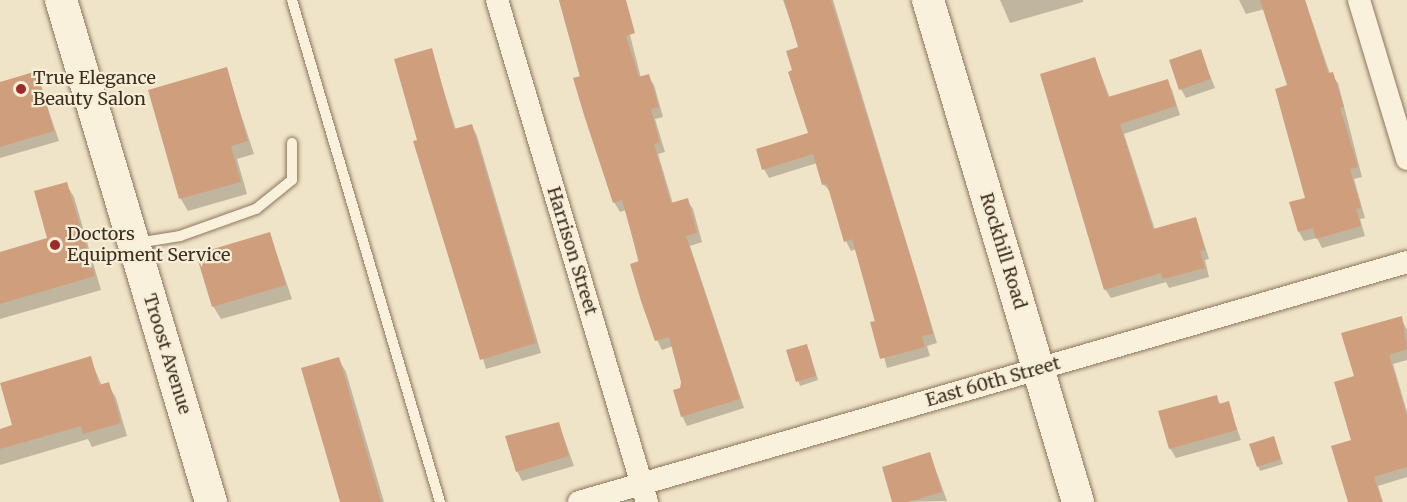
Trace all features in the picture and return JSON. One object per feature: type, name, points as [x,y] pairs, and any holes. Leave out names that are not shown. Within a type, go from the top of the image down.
[{"type":"main road","name":"Troost Avenue","points":[[61,0],[211,502]]},
{"type":"main road","name":"Rockhill Road","points":[[928,0],[1078,502]]},
{"type":"street","name":"Harrison Street","points":[[497,0],[644,493]]},
{"type":"street","points":[[1359,0],[1407,159]]},
{"type":"street","name":"East 60th Street","points":[[579,502],[644,493],[1039,369],[1407,261]]},
{"type":"lane","points":[[292,0],[440,502]]},
{"type":"lane","points":[[134,244],[180,237],[256,209],[292,180],[292,143]]},
{"type":"building","points":[[559,0],[626,0],[635,33],[626,36],[639,77],[649,74],[659,107],[651,109],[660,143],[654,144],[671,203],[688,198],[697,233],[686,236],[740,399],[681,417],[673,390],[680,388],[681,382],[669,337],[655,341],[641,301],[630,264],[639,261],[622,200],[613,203],[584,115],[573,78],[580,76]]},
{"type":"building","points":[[784,0],[831,0],[926,307],[933,334],[922,336],[925,347],[880,359],[870,322],[875,321],[852,239],[844,242],[827,184],[822,185],[813,154],[762,170],[756,149],[808,133],[788,72],[792,70],[786,51],[798,47]]},
{"type":"building","points":[[1260,0],[1305,0],[1328,73],[1333,72],[1344,107],[1340,108],[1358,167],[1350,169],[1361,208],[1356,209],[1361,226],[1316,239],[1313,228],[1298,232],[1289,202],[1305,198],[1275,89],[1287,85]]},
{"type":"building","points":[[432,48],[454,129],[472,124],[536,343],[480,360],[413,141],[417,140],[394,59]]},
{"type":"building","points":[[1201,49],[1211,79],[1179,90],[1169,60]]},
{"type":"building","points":[[1095,57],[1108,97],[1168,79],[1176,106],[1120,124],[1153,229],[1196,217],[1205,250],[1200,251],[1205,268],[1163,279],[1161,273],[1104,290],[1040,74]]},
{"type":"building","points":[[227,67],[248,141],[231,146],[241,182],[179,199],[148,90]]},
{"type":"building","points":[[37,71],[54,131],[0,147],[0,82]]},
{"type":"building","name":"Doctors Equipment Service","points":[[67,182],[95,276],[0,304],[0,252],[47,238],[34,191]]},
{"type":"building","points":[[270,232],[286,285],[212,307],[196,254]]},
{"type":"building","points":[[1402,316],[1407,349],[1389,355],[1407,416],[1407,467],[1374,477],[1382,502],[1348,502],[1331,446],[1351,440],[1334,382],[1354,376],[1341,333]]},
{"type":"building","points":[[807,344],[816,376],[796,382],[786,350]]},
{"type":"building","points":[[91,356],[99,385],[109,382],[121,423],[83,434],[81,426],[0,449],[0,429],[12,425],[0,383]]},
{"type":"building","points":[[339,357],[381,502],[340,502],[301,368]]},
{"type":"building","points":[[1217,395],[1219,404],[1229,401],[1237,430],[1169,449],[1158,411]]},
{"type":"building","points":[[559,422],[569,456],[516,472],[505,436]]},
{"type":"building","points":[[1274,436],[1281,459],[1257,467],[1249,444]]},
{"type":"building","points":[[930,452],[942,492],[908,502],[892,502],[882,467]]},
{"type":"place","name":"True Elegance Beauty Salon","points":[[21,89]]},
{"type":"place","name":"Doctors Equipment Service","points":[[55,245]]}]
